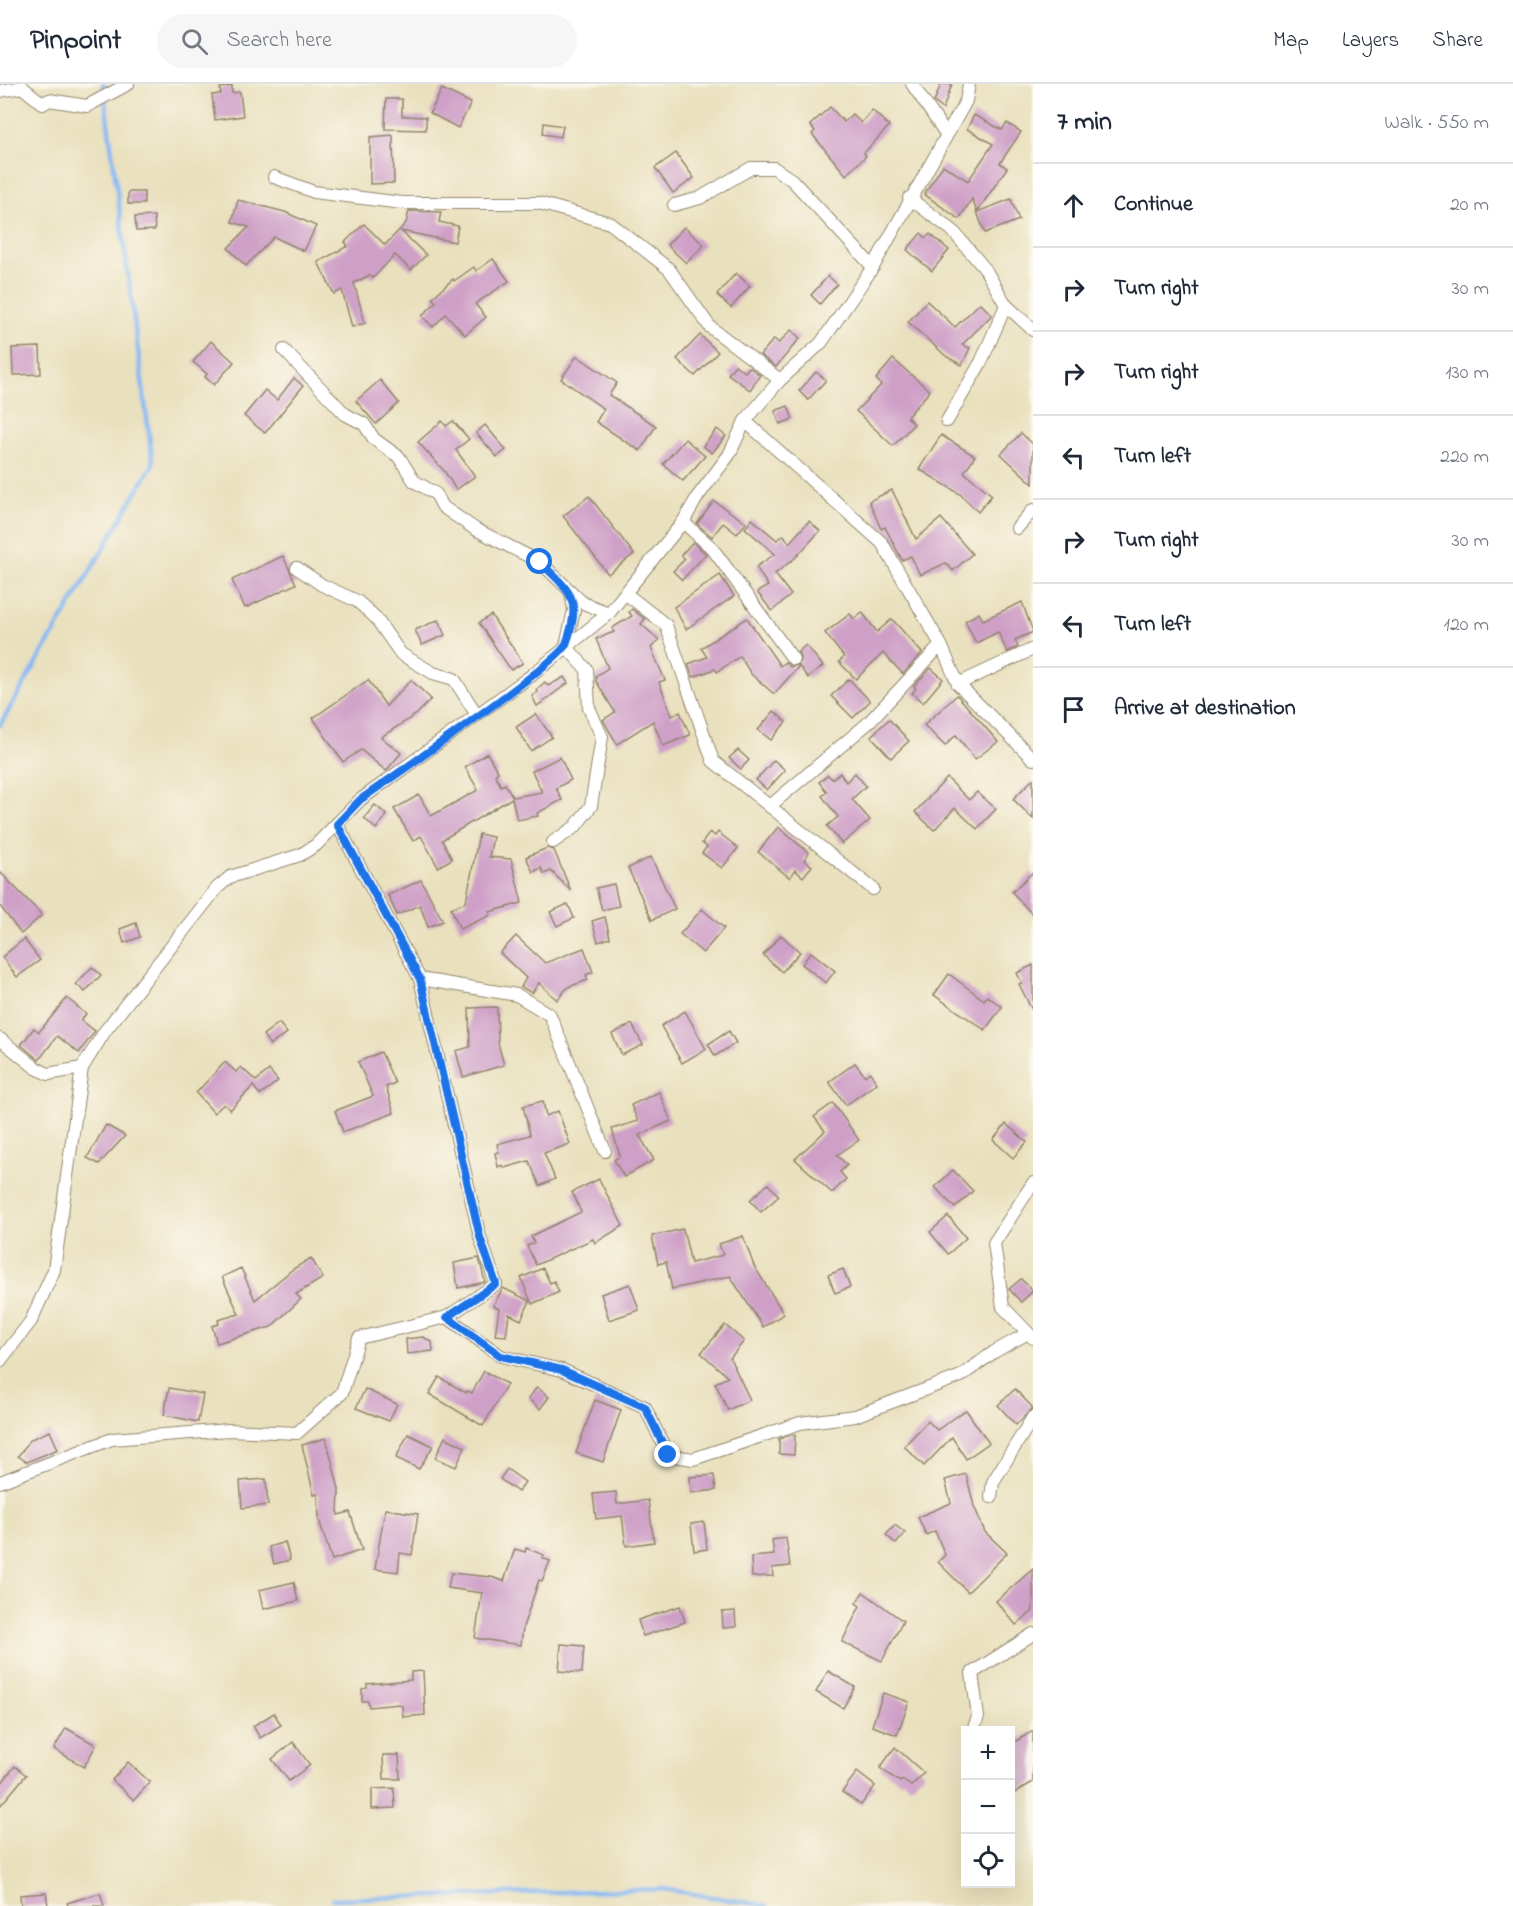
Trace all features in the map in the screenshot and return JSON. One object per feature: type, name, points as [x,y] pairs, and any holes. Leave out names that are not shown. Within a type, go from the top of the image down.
[{"type":"street","points":[[0,91],[22,87],[43,104],[49,100],[87,106],[128,84]]},
{"type":"street","points":[[912,84],[946,135]]},
{"type":"street","points":[[0,1361],[31,1321],[54,1270],[82,1068],[105,1031],[217,888],[230,877],[300,855],[316,845],[360,800],[477,715],[609,613],[683,522],[698,496],[729,454],[745,421],[780,380],[821,343],[873,267],[909,198],[966,101],[969,84]]},
{"type":"street","points":[[674,205],[700,198],[751,168],[774,168],[792,180],[873,267]]},
{"type":"street","points":[[274,177],[314,192],[402,203],[539,203],[610,223],[669,269],[710,327],[780,380]]},
{"type":"street","points":[[909,198],[952,230],[985,268],[1006,305],[1033,330]]},
{"type":"street","points":[[947,421],[981,362],[1006,305]]},
{"type":"street","points":[[284,350],[345,414],[364,424],[374,439],[399,457],[414,481],[436,494],[442,507],[475,529],[540,562],[583,603],[609,613]]},
{"type":"street","points":[[745,421],[882,543],[942,645],[958,684],[1033,759]]},
{"type":"street","points":[[1017,528],[1033,510]]},
{"type":"street","points":[[683,522],[712,548],[793,659]]},
{"type":"street","points":[[297,568],[322,585],[357,601],[375,617],[401,654],[433,673],[454,679],[477,715]]},
{"type":"street","points":[[566,646],[574,609],[571,592]]},
{"type":"street","points":[[626,593],[666,624],[713,761],[873,889]]},
{"type":"street","points":[[770,806],[867,724],[942,645]]},
{"type":"street","points":[[553,842],[575,827],[591,806],[602,737],[590,708],[588,670],[566,646]]},
{"type":"street","points":[[958,684],[1033,649]]},
{"type":"street","points":[[0,1482],[112,1439],[229,1430],[297,1433],[342,1393],[359,1338],[447,1317],[496,1284],[480,1237],[420,979],[337,824]]},
{"type":"street","points":[[420,979],[517,995],[550,1015],[605,1151]]},
{"type":"street","points":[[0,1039],[36,1068],[48,1074],[82,1068]]},
{"type":"street","points":[[447,1317],[501,1356],[562,1370],[645,1407],[668,1455],[693,1459],[800,1423],[855,1416],[961,1376],[994,1352],[1031,1336],[1004,1307],[994,1243],[1033,1184]]},
{"type":"street","points":[[992,1497],[993,1482],[1033,1417]]},
{"type":"street","points":[[975,1726],[978,1717],[972,1673],[1033,1634]]},
{"type":"building","points":[[941,84],[952,84],[943,109],[934,102]]},
{"type":"building","points":[[232,86],[232,93],[240,92],[243,116],[215,120],[212,95],[221,94],[220,88]]},
{"type":"building","points":[[442,89],[471,103],[458,128],[430,113]]},
{"type":"building","points":[[386,99],[402,99],[402,116],[426,117],[426,130],[385,129]]},
{"type":"building","points":[[830,107],[844,122],[852,114],[861,123],[872,110],[889,126],[864,153],[866,156],[846,175],[812,134],[815,131],[810,125]]},
{"type":"building","points":[[974,115],[1002,130],[1007,123],[1021,132],[1000,163],[1007,168],[977,212],[1011,199],[1019,220],[985,233],[972,199],[959,219],[924,194],[943,165],[968,181],[993,144],[967,129]]},
{"type":"building","points":[[544,123],[563,126],[561,137],[543,134]]},
{"type":"building","points":[[393,135],[394,183],[370,184],[370,137]]},
{"type":"building","points":[[676,153],[694,178],[673,193],[655,168]]},
{"type":"building","points":[[128,192],[144,192],[144,204],[128,204]]},
{"type":"building","points":[[238,200],[285,212],[316,226],[304,251],[274,237],[246,266],[228,248],[249,227],[232,222]]},
{"type":"building","points":[[409,211],[441,212],[439,222],[458,226],[455,242],[401,231],[426,255],[411,270],[395,255],[373,278],[370,275],[354,283],[365,323],[352,327],[342,290],[334,294],[318,262],[348,246],[345,242],[364,224],[385,245],[406,223]]},
{"type":"building","points":[[154,216],[155,230],[136,231],[135,217]]},
{"type":"building","points":[[684,227],[704,245],[686,263],[667,245]]},
{"type":"building","points":[[921,233],[926,238],[930,234],[949,250],[932,271],[907,250]]},
{"type":"building","points":[[493,259],[509,281],[475,304],[486,317],[465,335],[446,314],[433,327],[422,316],[436,302],[432,298],[453,279],[454,281],[474,267],[476,271]]},
{"type":"building","points":[[736,273],[750,286],[731,308],[717,295]]},
{"type":"building","points":[[828,276],[837,284],[820,304],[811,295]]},
{"type":"building","points":[[927,301],[955,327],[980,303],[992,315],[962,345],[970,348],[962,365],[947,357],[908,322]]},
{"type":"building","points":[[791,330],[800,338],[776,367],[760,355],[774,339],[779,343]]},
{"type":"building","points":[[700,335],[718,352],[695,376],[677,359]]},
{"type":"building","points":[[211,341],[234,362],[214,385],[205,377],[207,374],[193,362]]},
{"type":"building","points":[[40,347],[41,374],[13,375],[12,348]]},
{"type":"building","points":[[577,356],[617,383],[609,395],[656,426],[640,451],[596,422],[604,409],[561,379]]},
{"type":"building","points":[[893,359],[930,391],[907,417],[914,424],[893,446],[856,411],[881,385],[876,379]]},
{"type":"building","points":[[735,365],[745,372],[749,367],[760,375],[750,390],[728,374]]},
{"type":"building","points":[[816,372],[826,380],[808,400],[799,391]]},
{"type":"building","points":[[294,378],[303,386],[265,433],[244,416],[265,390],[277,400]]},
{"type":"building","points":[[380,380],[399,403],[376,424],[356,401]]},
{"type":"building","points":[[788,406],[793,419],[780,424],[775,411]]},
{"type":"building","points":[[442,421],[446,426],[453,421],[469,439],[456,450],[475,476],[456,490],[445,472],[418,442]]},
{"type":"building","points":[[485,425],[506,450],[497,457],[476,433]]},
{"type":"building","points":[[717,429],[726,436],[712,453],[703,446]]},
{"type":"building","points":[[1021,433],[1033,444],[1033,484],[1001,454]]},
{"type":"building","points":[[941,435],[975,456],[964,472],[992,495],[978,512],[960,494],[919,469]]},
{"type":"building","points":[[685,439],[705,456],[683,481],[663,464]]},
{"type":"building","points":[[892,490],[916,539],[941,518],[972,554],[953,571],[946,563],[920,575],[911,556],[902,560],[885,527],[881,529],[869,501]]},
{"type":"building","points":[[589,496],[634,554],[608,574],[563,516]]},
{"type":"building","points":[[714,501],[746,523],[737,534],[723,523],[712,537],[697,524]]},
{"type":"building","points":[[752,519],[777,540],[784,535],[789,543],[809,521],[820,531],[795,558],[775,574],[791,595],[772,611],[757,592],[768,586],[756,567],[775,554],[745,528]]},
{"type":"building","points":[[693,542],[706,554],[682,580],[673,571],[685,559],[681,555]]},
{"type":"building","points":[[283,556],[296,584],[245,608],[232,580]]},
{"type":"building","points":[[720,575],[734,596],[686,629],[674,607]]},
{"type":"building","points":[[1022,602],[1033,632],[1015,640],[1018,647],[1007,652],[998,632],[976,643],[965,621],[979,613],[983,620]]},
{"type":"building","points":[[632,609],[645,619],[641,624],[659,640],[651,648],[665,680],[659,682],[672,716],[680,712],[690,735],[663,746],[653,721],[617,744],[603,720],[615,712],[596,681],[596,676],[608,668],[596,639],[614,632],[612,628],[632,616],[629,612]]},
{"type":"building","points":[[862,612],[877,632],[892,619],[922,653],[903,674],[883,653],[856,679],[839,662],[844,657],[825,633],[850,614],[854,619]]},
{"type":"building","points":[[491,615],[523,663],[511,670],[479,623]]},
{"type":"building","points":[[747,618],[780,666],[785,662],[790,667],[798,665],[801,659],[798,652],[806,645],[823,666],[808,678],[799,666],[774,694],[751,674],[740,656],[717,672],[715,669],[693,677],[688,664],[707,657],[701,648]]},
{"type":"building","points":[[438,620],[445,635],[422,645],[415,630]]},
{"type":"building","points":[[931,668],[943,679],[923,703],[912,693],[916,689],[914,686]]},
{"type":"building","points":[[564,677],[568,683],[537,706],[532,696],[538,692],[536,690],[545,682],[548,686]]},
{"type":"building","points":[[849,679],[870,701],[853,718],[831,696]]},
{"type":"building","points":[[368,680],[386,706],[411,680],[431,699],[417,714],[381,737],[401,753],[386,771],[361,750],[343,762],[313,718]]},
{"type":"building","points":[[957,695],[998,742],[975,759],[956,735],[945,746],[924,725]]},
{"type":"building","points":[[774,711],[786,722],[771,740],[758,730]]},
{"type":"building","points":[[536,714],[552,737],[531,751],[516,727]]},
{"type":"building","points":[[889,719],[909,741],[891,758],[871,736]]},
{"type":"building","points":[[738,750],[749,760],[741,769],[729,758]]},
{"type":"building","points":[[487,753],[498,772],[495,775],[501,786],[505,784],[513,797],[542,792],[532,771],[560,757],[571,780],[556,788],[562,800],[537,813],[538,816],[517,820],[512,798],[442,840],[452,859],[438,867],[421,836],[413,841],[394,809],[419,795],[431,816],[478,790],[465,767]]},
{"type":"building","points":[[774,760],[785,770],[767,790],[756,780]]},
{"type":"building","points":[[840,773],[846,782],[855,773],[866,786],[852,799],[870,820],[842,844],[827,826],[838,817],[822,796],[827,792],[819,782],[828,775],[832,779]]},
{"type":"building","points":[[947,778],[969,800],[977,792],[996,809],[977,829],[955,808],[934,830],[915,812]]},
{"type":"building","points":[[1033,779],[1033,819],[1013,799]]},
{"type":"building","points":[[375,805],[387,815],[376,829],[364,818]]},
{"type":"building","points":[[778,827],[809,853],[804,860],[812,866],[803,877],[795,870],[790,878],[758,852]]},
{"type":"building","points":[[710,832],[715,836],[718,832],[738,848],[722,868],[702,853],[707,847],[702,843]]},
{"type":"building","points":[[479,834],[493,837],[489,857],[511,859],[522,903],[489,912],[491,915],[460,929],[451,908],[466,902]]},
{"type":"building","points":[[547,848],[554,850],[571,891],[551,871],[544,874],[541,868],[533,872],[526,857]]},
{"type":"building","points":[[651,857],[675,909],[652,920],[628,868]]},
{"type":"building","points":[[0,872],[42,915],[21,934],[0,906]]},
{"type":"building","points":[[1033,872],[1033,915],[1012,892]]},
{"type":"building","points":[[421,880],[443,921],[428,927],[420,905],[397,915],[388,895]]},
{"type":"building","points":[[614,884],[619,906],[602,910],[596,888]]},
{"type":"building","points":[[568,904],[574,918],[557,926],[550,912]]},
{"type":"building","points":[[702,909],[724,928],[703,953],[680,934]]},
{"type":"building","points":[[605,917],[610,938],[598,942],[592,921]]},
{"type":"building","points":[[136,923],[140,937],[124,943],[120,929]]},
{"type":"building","points":[[781,935],[800,952],[782,972],[763,955]]},
{"type":"building","points":[[516,936],[545,963],[584,948],[593,972],[586,975],[588,980],[568,987],[557,1000],[539,983],[532,993],[521,987],[526,978],[500,953]]},
{"type":"building","points":[[24,939],[40,960],[17,977],[2,957]]},
{"type":"building","points":[[811,952],[835,971],[826,983],[802,964]]},
{"type":"building","points":[[1033,965],[1033,1012],[1019,984],[1022,983],[1017,973]]},
{"type":"building","points":[[92,967],[101,975],[85,992],[76,984]]},
{"type":"building","points":[[949,974],[984,1000],[987,996],[1002,1007],[985,1030],[934,995]]},
{"type":"building","points":[[67,998],[86,1014],[81,1020],[95,1031],[79,1053],[57,1036],[39,1060],[21,1045],[34,1028],[39,1032]]},
{"type":"building","points":[[497,1007],[498,1043],[504,1065],[463,1077],[456,1051],[470,1047],[469,1008]]},
{"type":"building","points":[[685,1011],[706,1049],[682,1063],[661,1026]]},
{"type":"building","points":[[279,1023],[287,1033],[270,1045],[263,1035]]},
{"type":"building","points":[[632,1024],[643,1045],[622,1055],[612,1034]]},
{"type":"building","points":[[729,1031],[736,1043],[715,1056],[708,1044]]},
{"type":"building","points":[[381,1052],[395,1083],[386,1087],[394,1113],[343,1132],[335,1111],[373,1096],[358,1062]]},
{"type":"building","points":[[225,1062],[236,1072],[241,1067],[256,1081],[269,1070],[278,1081],[260,1095],[253,1086],[230,1110],[224,1104],[214,1113],[196,1093]]},
{"type":"building","points":[[855,1063],[865,1076],[870,1072],[877,1083],[846,1105],[829,1082]]},
{"type":"building","points":[[659,1092],[671,1121],[639,1135],[654,1160],[624,1177],[614,1160],[620,1156],[612,1129],[638,1121],[631,1105]]},
{"type":"building","points":[[543,1101],[546,1116],[558,1111],[570,1144],[544,1153],[555,1179],[540,1186],[529,1161],[504,1168],[503,1165],[498,1167],[495,1153],[499,1152],[497,1144],[530,1135],[523,1106]]},
{"type":"building","points":[[833,1103],[859,1140],[837,1155],[847,1165],[840,1172],[846,1179],[832,1193],[795,1159],[825,1131],[814,1117]]},
{"type":"building","points":[[1006,1124],[1027,1142],[1013,1158],[993,1140]]},
{"type":"building","points":[[106,1125],[125,1136],[99,1164],[87,1158]]},
{"type":"building","points":[[953,1170],[973,1191],[955,1208],[935,1187]]},
{"type":"building","points":[[599,1179],[623,1226],[595,1243],[593,1239],[536,1265],[527,1246],[534,1243],[531,1236],[581,1212],[572,1192]]},
{"type":"building","points":[[768,1184],[779,1196],[761,1212],[750,1200]]},
{"type":"building","points":[[948,1216],[966,1238],[948,1254],[930,1232]]},
{"type":"building","points":[[683,1229],[691,1263],[723,1255],[719,1244],[743,1236],[754,1266],[784,1314],[763,1327],[730,1276],[672,1289],[666,1262],[658,1264],[652,1236]]},
{"type":"building","points":[[311,1258],[323,1278],[296,1294],[301,1299],[271,1327],[217,1343],[212,1326],[219,1324],[218,1320],[239,1314],[222,1277],[241,1268],[255,1300],[293,1269]]},
{"type":"building","points":[[479,1258],[485,1282],[458,1288],[454,1263]]},
{"type":"building","points":[[543,1268],[550,1283],[554,1281],[559,1292],[532,1304],[521,1278]]},
{"type":"building","points":[[843,1269],[850,1287],[835,1293],[828,1275]]},
{"type":"building","points":[[1021,1279],[1033,1291],[1021,1302],[1009,1289]]},
{"type":"building","points":[[630,1284],[639,1310],[609,1320],[601,1294]]},
{"type":"building","points":[[503,1288],[530,1301],[521,1320],[509,1314],[506,1336],[495,1335],[499,1309],[493,1306]]},
{"type":"building","points":[[725,1325],[744,1341],[730,1358],[750,1400],[728,1410],[715,1383],[728,1377],[701,1353]]},
{"type":"building","points":[[423,1337],[432,1342],[433,1351],[407,1354],[406,1339]]},
{"type":"building","points":[[484,1371],[507,1384],[483,1426],[429,1394],[439,1377],[466,1393],[467,1391],[472,1393]]},
{"type":"building","points":[[537,1387],[549,1397],[540,1409],[528,1399]]},
{"type":"building","points":[[169,1388],[203,1394],[198,1422],[164,1415]]},
{"type":"building","points":[[365,1389],[397,1404],[389,1421],[356,1408]]},
{"type":"building","points":[[1015,1389],[1033,1408],[1016,1425],[998,1405]]},
{"type":"building","points":[[595,1400],[621,1410],[603,1462],[576,1453]]},
{"type":"building","points":[[966,1410],[989,1443],[966,1459],[952,1437],[924,1466],[904,1446],[928,1421],[937,1430]]},
{"type":"building","points":[[50,1431],[58,1449],[27,1462],[18,1456],[31,1439]]},
{"type":"building","points":[[408,1434],[433,1446],[419,1469],[396,1458]]},
{"type":"building","points":[[795,1435],[794,1455],[779,1454],[779,1439]]},
{"type":"building","points":[[445,1437],[465,1447],[456,1467],[435,1458]]},
{"type":"building","points":[[326,1438],[339,1489],[338,1515],[350,1512],[362,1550],[332,1560],[319,1520],[318,1494],[314,1495],[302,1445]]},
{"type":"building","points":[[507,1469],[525,1482],[518,1492],[500,1479]]},
{"type":"building","points":[[966,1474],[974,1506],[985,1532],[1007,1553],[968,1592],[938,1562],[945,1555],[935,1531],[926,1535],[918,1517],[951,1503],[945,1480]]},
{"type":"building","points":[[714,1475],[716,1490],[691,1493],[690,1477]]},
{"type":"building","points":[[266,1479],[268,1505],[242,1508],[240,1481]]},
{"type":"building","points":[[616,1492],[617,1504],[648,1500],[654,1542],[626,1546],[622,1516],[596,1519],[593,1494]]},
{"type":"building","points":[[385,1509],[418,1514],[412,1555],[400,1553],[398,1572],[375,1569]]},
{"type":"building","points":[[704,1522],[707,1549],[694,1551],[691,1524]]},
{"type":"building","points":[[895,1525],[905,1533],[896,1544],[886,1535]]},
{"type":"building","points":[[786,1538],[790,1566],[772,1568],[773,1576],[752,1577],[751,1557],[774,1555],[772,1540]]},
{"type":"building","points":[[285,1542],[290,1560],[274,1564],[269,1547]]},
{"type":"building","points":[[526,1548],[544,1555],[542,1558],[550,1561],[542,1581],[539,1580],[523,1627],[521,1645],[475,1638],[482,1593],[448,1588],[451,1573],[491,1577],[504,1581],[515,1549],[525,1552]]},
{"type":"building","points":[[1033,1569],[1033,1611],[1016,1625],[996,1601]]},
{"type":"building","points":[[294,1582],[298,1601],[263,1609],[259,1590]]},
{"type":"building","points":[[863,1592],[903,1621],[882,1661],[842,1642],[860,1606],[856,1603]]},
{"type":"building","points":[[680,1606],[685,1622],[643,1636],[638,1620]]},
{"type":"building","points":[[735,1611],[736,1627],[723,1628],[722,1612]]},
{"type":"building","points":[[561,1644],[584,1646],[582,1673],[559,1671]]},
{"type":"building","points":[[423,1671],[425,1715],[403,1717],[402,1706],[399,1704],[369,1707],[368,1701],[362,1701],[362,1689],[367,1688],[367,1684],[411,1680],[411,1672]]},
{"type":"building","points":[[828,1671],[855,1687],[843,1708],[816,1692]]},
{"type":"building","points":[[883,1693],[909,1702],[897,1735],[872,1726]]},
{"type":"building","points":[[274,1713],[281,1725],[260,1738],[253,1726]]},
{"type":"building","points":[[66,1728],[96,1745],[84,1767],[54,1749]]},
{"type":"building","points":[[1033,1731],[1033,1782],[1015,1793],[1015,1780],[1015,1742]]},
{"type":"building","points":[[293,1742],[310,1765],[289,1781],[272,1759]]},
{"type":"building","points":[[895,1747],[924,1773],[911,1786],[902,1780],[900,1782],[880,1768]]},
{"type":"building","points":[[383,1755],[399,1755],[400,1779],[384,1779]]},
{"type":"building","points":[[128,1762],[150,1782],[134,1800],[112,1780]]},
{"type":"building","points":[[15,1766],[26,1775],[0,1806],[0,1785]]},
{"type":"building","points":[[857,1772],[875,1786],[861,1805],[842,1792]]},
{"type":"building","points":[[394,1788],[395,1808],[372,1809],[372,1789]]},
{"type":"building","points":[[46,1893],[48,1906],[21,1906],[20,1895]]},
{"type":"building","points":[[100,1893],[104,1906],[68,1906],[67,1903]]},
{"type":"waterway","points":[[0,725],[153,464],[103,84]]},
{"type":"waterway","points":[[333,1899],[664,1889],[767,1906]]},
{"type":"route","points":[[540,562],[571,592],[574,609],[566,646],[532,675],[360,800],[337,824],[420,979],[480,1237],[496,1284],[447,1317],[501,1356],[562,1370],[645,1407],[668,1455]]}]
